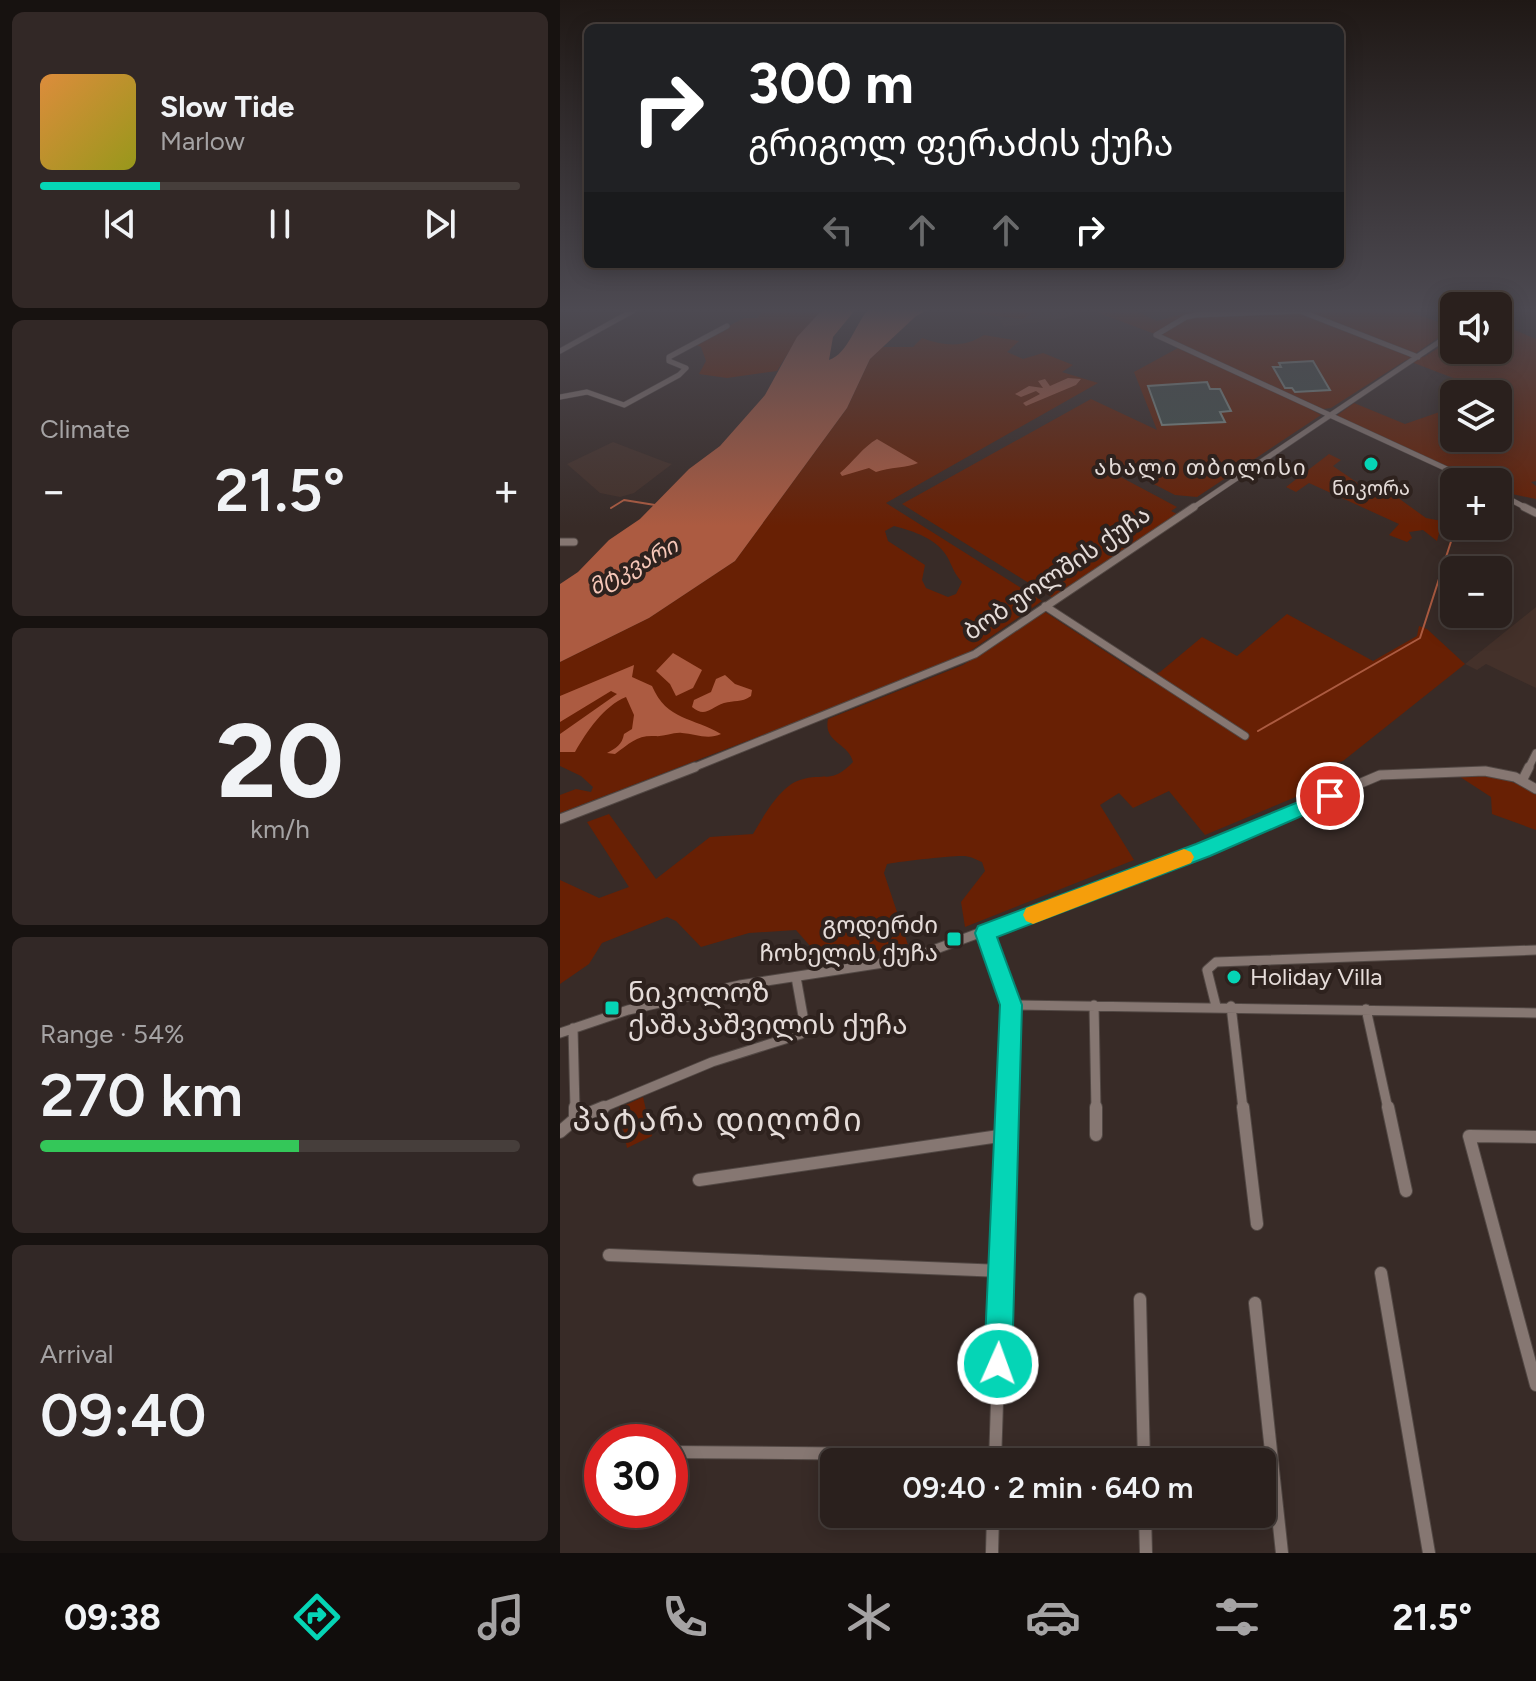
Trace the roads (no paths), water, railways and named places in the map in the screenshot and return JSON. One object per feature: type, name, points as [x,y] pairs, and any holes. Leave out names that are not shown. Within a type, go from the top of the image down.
[{"type":"street","points":[[560,397],[587,392],[624,405],[667,381]]},
{"type":"street","points":[[1257,381],[1445,468]]},
{"type":"street","name":"ბობ უოლშის ქუჩა","points":[[560,819],[806,724],[975,654],[1379,381]]},
{"type":"street","points":[[1512,500],[1536,513]]},
{"type":"street","points":[[560,542],[574,542]]},
{"type":"street","points":[[1045,606],[1245,736]]},
{"type":"street","points":[[1522,781],[1536,753]]},
{"type":"street","points":[[560,1033],[628,1010],[740,985],[909,959],[1203,850],[1380,775],[1485,771],[1522,781],[1536,789]]},
{"type":"street","points":[[985,933],[1011,1005],[995,1448]]},
{"type":"street","points":[[1216,1006],[1207,970],[1216,962],[1253,958],[1536,950]]},
{"type":"street","points":[[560,1132],[575,1119],[712,1062],[801,1034],[805,1027],[796,977]]},
{"type":"street","points":[[1011,1005],[1536,1013]]},
{"type":"street","points":[[1094,1005],[1096,1135]]},
{"type":"street","points":[[1231,1006],[1257,1224]]},
{"type":"street","points":[[1366,1009],[1406,1191]]},
{"type":"street","points":[[573,1028],[575,1119]]},
{"type":"street","points":[[699,1180],[1006,1135]]},
{"type":"street","points":[[1536,1137],[1469,1136],[1536,1385]]},
{"type":"street","points":[[609,1255],[1002,1271]]},
{"type":"street","points":[[1381,1273],[1429,1553]]},
{"type":"street","points":[[1140,1299],[1144,1448]]},
{"type":"street","points":[[1255,1303],[1282,1553]]},
{"type":"street","points":[[688,1452],[820,1455]]},
{"type":"street","points":[[992,1553],[993,1528]]},
{"type":"street","points":[[1145,1528],[1146,1553]]},
{"type":"water","name":"მტკვარი","points":[[772,381],[859,381],[847,408],[735,561],[649,618],[560,662],[560,584],[578,572],[609,540],[640,519],[689,469],[720,446],[765,395]]},
{"type":"water","points":[[1038,381],[1047,381],[1050,386],[1060,381],[1079,381],[1026,406],[1023,403],[1040,394],[1036,391],[1021,397],[1015,394],[1029,386],[1043,388]]},
{"type":"water","points":[[877,439],[918,463],[876,472],[869,468],[842,476],[840,473]]},
{"type":"water","points":[[673,653],[702,670],[693,688],[676,696],[670,684],[656,671]]},
{"type":"water","points":[[634,665],[632,677],[652,686],[665,706],[721,734],[706,737],[679,733],[643,737],[615,754],[607,753],[618,746],[624,734],[632,729],[634,715],[626,697],[603,713],[575,752],[560,752],[560,734],[617,694],[611,691],[560,722],[560,696]]},
{"type":"water","points":[[725,675],[735,684],[752,690],[751,696],[704,712],[692,707],[694,700],[711,692],[716,679]]},
{"type":"waterway","points":[[611,508],[624,500],[655,505]]},
{"type":"waterway","points":[[1258,731],[1420,638],[1452,540]]},
{"type":"place","name":"ნიკორა","points":[[1371,464]]},
{"type":"place","name":"გოდერძი ჩოხელის ქუჩა","points":[[954,939]]},
{"type":"place","name":"Holiday Villa","points":[[1234,977]]},
{"type":"place","name":"ნიკოლოზ ქაშაკაშვილის ქუჩა","points":[[612,1008]]},
{"type":"district","name":"ახალი თბილისი","points":[[1201,467]]},
{"type":"district","name":"პატარა დიღომი","points":[[718,1120]]}]
